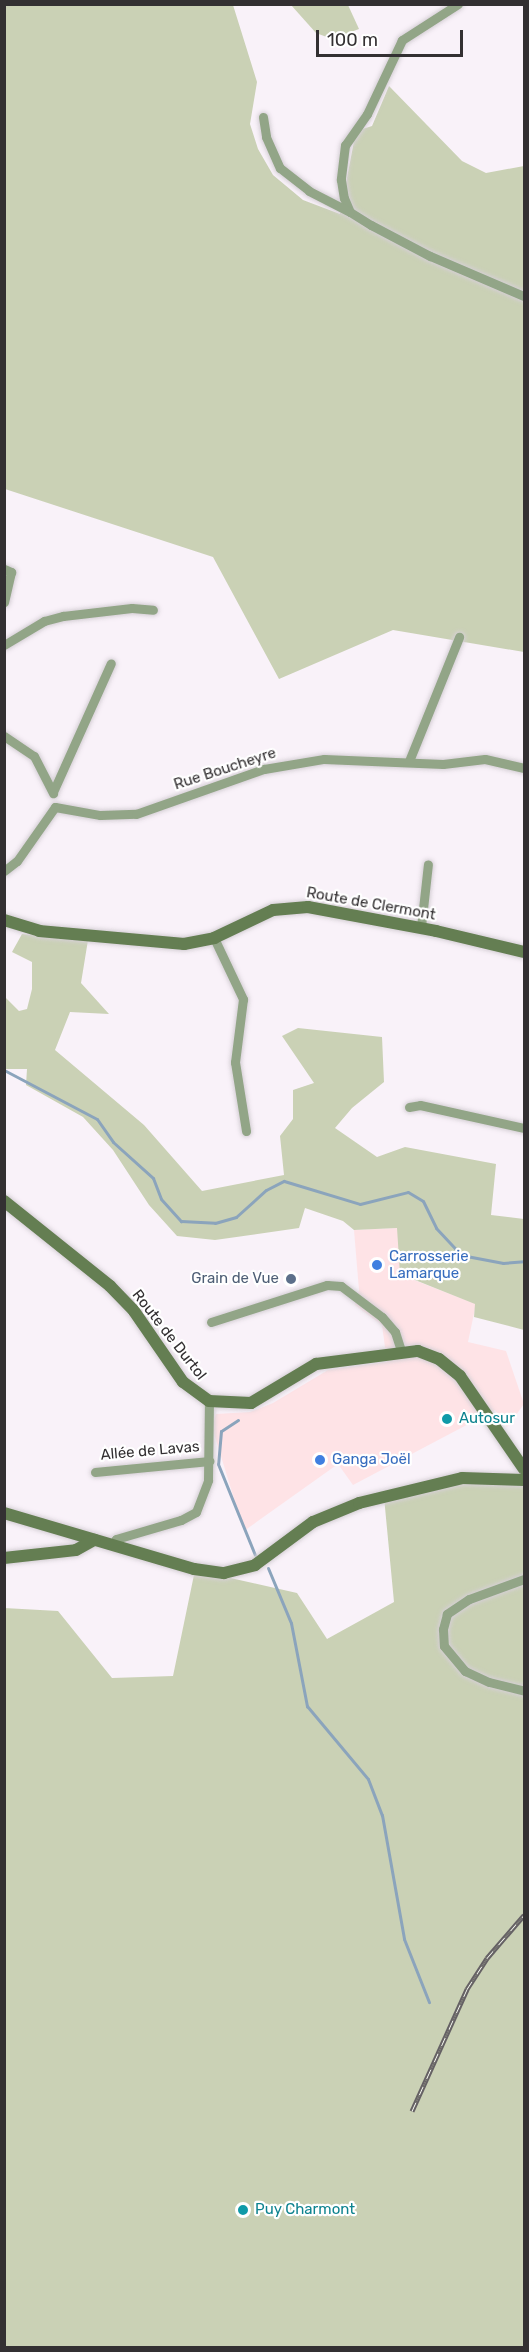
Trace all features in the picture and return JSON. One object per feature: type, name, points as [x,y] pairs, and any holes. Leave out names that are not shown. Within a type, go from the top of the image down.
[{"type":"street","points":[[350,212],[341,180],[345,145],[367,114],[402,40],[458,4]]},
{"type":"street","points":[[263,117],[266,137],[280,168],[309,190],[430,256],[525,297]]},
{"type":"street","points":[[4,569],[11,572],[4,602]]},
{"type":"street","points":[[4,645],[44,621],[63,616],[132,608],[153,610]]},
{"type":"street","points":[[409,761],[459,637]]},
{"type":"street","points":[[53,792],[111,663]]},
{"type":"street","points":[[4,736],[34,756],[53,792],[55,807],[17,861],[4,871]]},
{"type":"street","name":"Rue Boucheyre","points":[[55,807],[100,815],[134,815],[289,764],[324,759],[443,764],[485,759],[525,768]]},
{"type":"street","points":[[421,927],[428,864]]},
{"type":"street","name":"Route de Clermont","points":[[4,920],[39,932],[184,944],[214,938],[262,913],[295,906],[421,927],[525,952]]},
{"type":"street","points":[[214,938],[243,999],[235,1062],[246,1131]]},
{"type":"street","points":[[409,1107],[420,1105],[525,1128]]},
{"type":"street","name":"Route de Durtol","points":[[4,1201],[110,1286],[135,1312],[183,1382],[209,1401],[251,1403],[316,1364],[401,1350],[428,1354],[450,1366],[525,1469]]},
{"type":"street","points":[[211,1322],[327,1285],[341,1286],[382,1317],[394,1332],[401,1350]]},
{"type":"street","points":[[112,1545],[116,1539],[181,1521],[196,1512],[205,1496],[209,1461],[209,1401]]},
{"type":"street","name":"Allée de Lavas","points":[[94,1472],[209,1461]]},
{"type":"street","points":[[4,1514],[199,1570],[234,1572],[255,1565],[313,1522],[344,1508],[462,1478],[525,1480]]},
{"type":"street","points":[[4,1558],[70,1552],[94,1540]]},
{"type":"street","points":[[525,1579],[469,1599],[447,1614],[443,1629],[444,1646],[465,1671],[489,1682],[525,1691]]},
{"type":"shaded area","points":[[398,1228],[401,1275],[476,1304],[468,1342],[506,1351],[524,1404],[507,1427],[495,1410],[353,1485],[338,1464],[244,1531],[212,1427],[216,1414],[250,1412],[273,1403],[328,1370],[387,1362],[382,1325],[355,1305],[359,1290],[354,1230]]},
{"type":"green space","points":[[4,5],[233,5],[257,82],[250,124],[258,149],[273,175],[303,200],[340,214],[356,131],[372,126],[389,86],[462,161],[486,173],[524,166],[524,652],[393,630],[279,679],[213,557],[5,489]]},
{"type":"green space","points":[[291,5],[348,5],[359,29],[332,39],[316,33]]},
{"type":"green space","points":[[22,934],[88,940],[81,983],[109,1014],[70,1012],[55,1050],[144,1125],[202,1191],[284,1175],[280,1136],[293,1119],[293,1090],[314,1083],[282,1036],[298,1028],[382,1037],[384,1082],[352,1108],[335,1128],[377,1157],[405,1147],[496,1164],[491,1215],[524,1219],[524,1330],[474,1317],[475,1304],[400,1274],[397,1228],[354,1230],[343,1221],[305,1208],[299,1228],[215,1240],[177,1236],[149,1205],[113,1150],[83,1117],[26,1085],[27,1069],[5,1069],[4,996],[19,1011],[27,1009],[32,989],[32,962],[12,952]]},
{"type":"green space","points":[[465,1477],[524,1481],[524,2347],[5,2347],[4,1608],[58,1611],[112,1678],[173,1676],[195,1570],[297,1593],[327,1639],[394,1602],[384,1497]]},
{"type":"waterway","points":[[4,1070],[97,1119],[113,1142],[153,1178],[161,1199],[181,1221],[215,1223],[236,1217],[266,1190],[284,1181],[360,1204],[408,1192],[423,1201],[436,1228],[461,1255],[503,1263],[524,1261]]},
{"type":"waterway","points":[[238,1420],[221,1431],[218,1464],[255,1555]]},
{"type":"waterway","points":[[268,1568],[291,1623],[307,1706],[368,1779],[382,1815],[404,1939],[429,2002]]},
{"type":"railway","points":[[412,2111],[467,1989],[487,1958],[524,1915]]},
{"type":"place","name":"Carrosserie Lamarque","points":[[377,1265]]},
{"type":"place","name":"Grain de Vue","points":[[291,1279]]},
{"type":"place","name":"Autosur","points":[[447,1419]]},
{"type":"place","name":"Ganga Joël","points":[[320,1460]]},
{"type":"place","name":"Puy Charmont","points":[[243,2210]]}]
